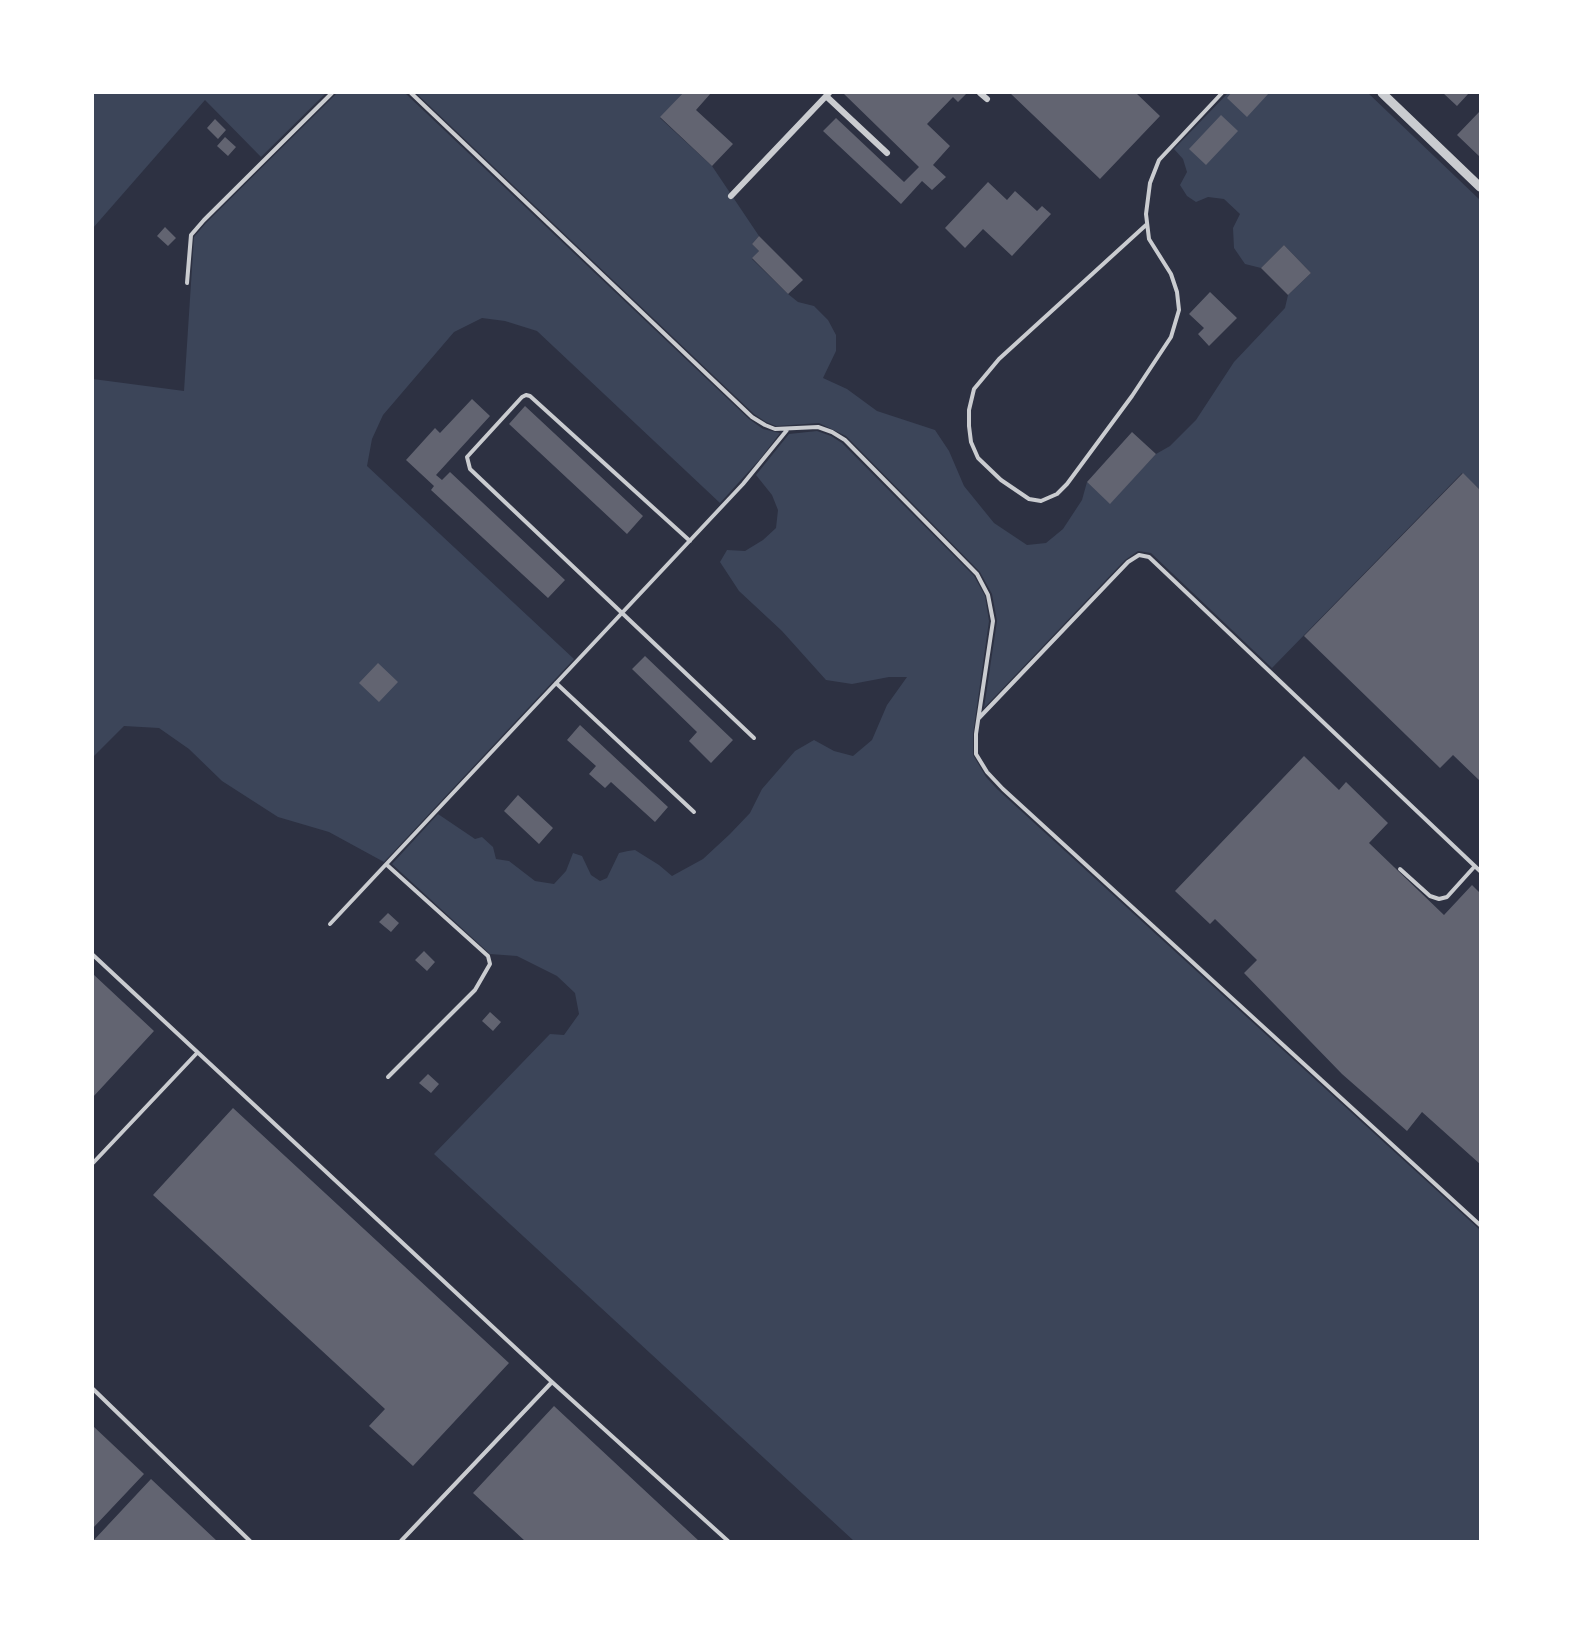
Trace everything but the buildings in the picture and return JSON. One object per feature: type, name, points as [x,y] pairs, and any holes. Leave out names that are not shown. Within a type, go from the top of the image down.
[{"type":"street","points":[[980,93],[987,99]]},
{"type":"street","points":[[1382,93],[1480,187]]},
{"type":"street","points":[[731,196],[828,94],[887,153]]},
{"type":"lane","points":[[187,283],[191,235],[212,211],[332,93]]},
{"type":"lane","points":[[411,93],[752,417],[765,426],[775,429],[818,427],[845,440],[977,574],[988,595],[993,621],[978,719],[976,754],[987,772],[1480,1225]]},
{"type":"lane","points":[[1146,225],[999,359],[974,389],[969,410],[969,426],[971,442],[978,458],[1001,480],[1029,499],[1041,501],[1057,494],[1067,484],[1132,396],[1171,337],[1179,310],[1177,292],[1171,274],[1149,240],[1146,225],[1150,183],[1160,160],[1222,93]]},
{"type":"lane","points":[[690,541],[530,396],[522,397],[467,457],[470,469],[754,738]]},
{"type":"lane","points":[[330,924],[690,541],[762,462],[787,429]]},
{"type":"lane","points":[[978,719],[1128,562],[1139,555],[1149,557],[1480,871]]},
{"type":"lane","points":[[556,683],[694,812]]},
{"type":"lane","points":[[387,865],[488,956],[490,964],[475,990],[388,1077]]},
{"type":"lane","points":[[1400,869],[1430,896],[1439,898],[1447,897],[1475,866]]},
{"type":"lane","points":[[93,955],[552,1382],[728,1541]]},
{"type":"lane","points":[[93,1163],[197,1053]]},
{"type":"lane","points":[[401,1541],[552,1382]]},
{"type":"lane","points":[[93,1389],[250,1541]]},
{"type":"shaded area","points":[[93,93],[326,93],[261,157],[205,100],[93,228]]},
{"type":"shaded area","points":[[337,93],[405,93],[749,419],[763,429],[780,433],[720,503],[537,331],[505,321],[482,318],[454,332],[383,415],[372,439],[367,466],[574,659],[384,862],[329,832],[278,817],[222,781],[189,749],[159,728],[124,726],[93,757],[93,379],[184,391],[194,237]]},
{"type":"shaded area","points":[[416,93],[683,93],[660,118],[712,166],[759,236],[752,244],[759,251],[752,259],[788,294],[798,302],[814,306],[828,320],[836,335],[836,351],[823,378],[847,389],[877,411],[935,430],[949,451],[964,486],[994,523],[1027,545],[1046,543],[1063,529],[1082,500],[1087,482],[1110,503],[1156,454],[1170,446],[1196,420],[1234,362],[1285,308],[1288,295],[1311,273],[1284,245],[1261,268],[1245,264],[1234,248],[1233,228],[1240,214],[1224,199],[1208,197],[1196,202],[1187,196],[1180,185],[1187,172],[1183,159],[1174,149],[1228,93],[1368,93],[1480,200],[1480,490],[1462,473],[1272,668],[1151,553],[1138,551],[1125,560],[984,708],[997,621],[992,594],[980,572],[846,436],[819,423],[776,426],[754,414]]},
{"type":"shaded area","points":[[817,431],[842,443],[974,576],[985,596],[989,621],[973,734],[973,755],[986,777],[1480,1230],[1480,1541],[854,1541],[434,1154],[550,1034],[564,1035],[579,1014],[575,993],[557,976],[517,956],[490,954],[392,864],[438,814],[475,839],[482,837],[493,847],[496,859],[509,861],[535,881],[554,884],[566,871],[573,853],[582,856],[591,875],[600,881],[607,878],[619,853],[635,850],[672,876],[703,859],[730,834],[750,813],[762,789],[795,751],[814,740],[834,751],[853,756],[872,740],[887,705],[907,677],[889,677],[852,684],[826,680],[782,631],[739,591],[720,562],[727,550],[745,551],[763,540],[776,528],[778,510],[772,495],[756,475],[789,434]]}]
